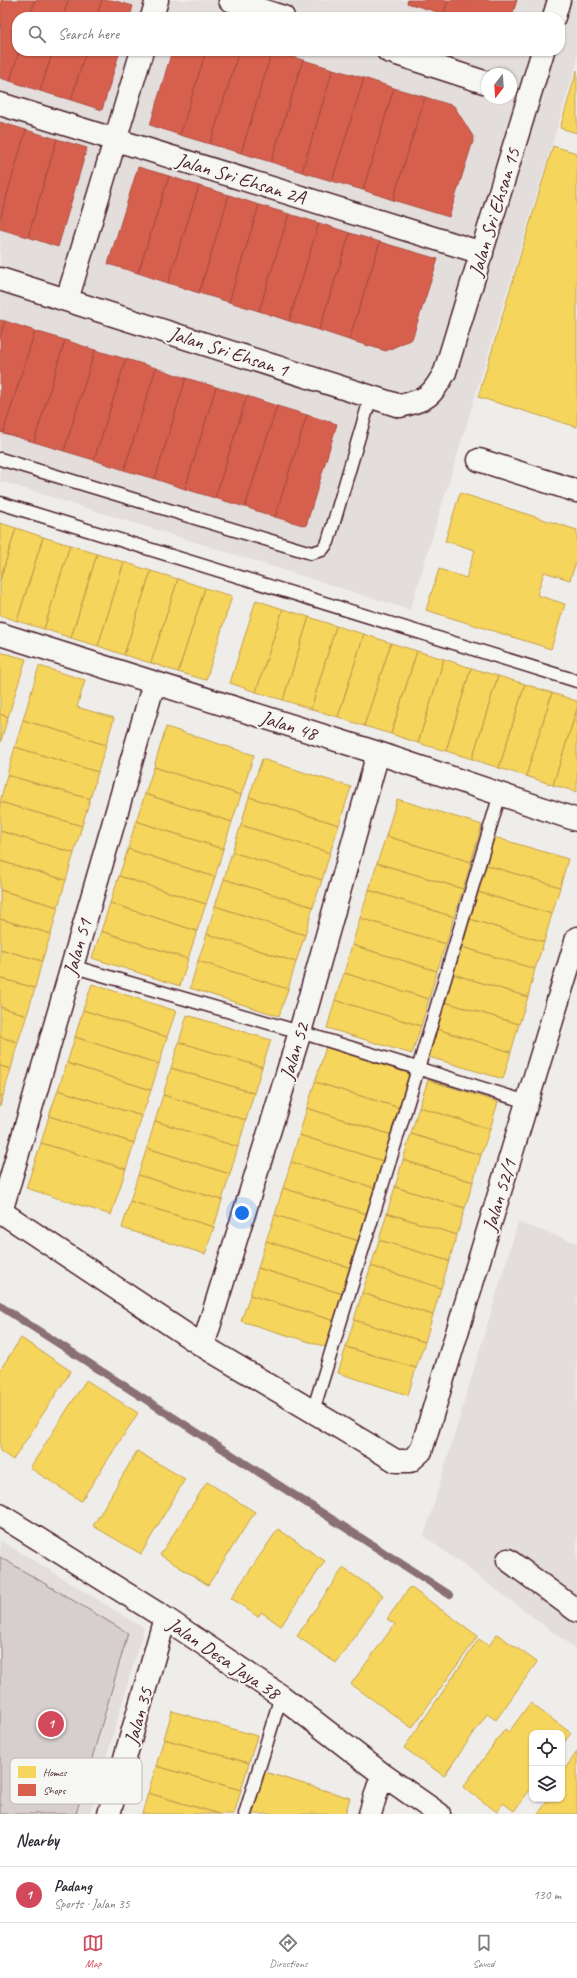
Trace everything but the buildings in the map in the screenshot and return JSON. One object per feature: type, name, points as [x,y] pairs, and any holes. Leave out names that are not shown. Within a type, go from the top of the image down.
[{"type":"street","points":[[153,12],[157,0]]},
{"type":"street","points":[[230,0],[267,12]]},
{"type":"street","points":[[555,12],[559,0]]},
{"type":"street","points":[[67,300],[141,56]]},
{"type":"street","points":[[403,56],[481,81]]},
{"type":"street","name":"Jalan Sri Ehsan 15","points":[[445,372],[482,253],[520,94],[540,56]]},
{"type":"street","name":"Jalan Sri Ehsan 2A","points":[[0,104],[482,253]]},
{"type":"street","name":"Jalan Sri Ehsan 1","points":[[0,279],[400,406],[420,402],[435,390],[445,372]]},
{"type":"street","points":[[479,460],[577,491]]},
{"type":"street","name":"Jalan 48","points":[[0,634],[378,753],[577,820]]},
{"type":"street","name":"Jalan 51","points":[[1,1212],[154,683]]},
{"type":"street","name":"Jalan 52","points":[[203,1346],[300,1032],[378,753]]},
{"type":"street","name":"Jalan 52/1","points":[[313,1411],[396,1461],[410,1461],[421,1451],[577,938]]},
{"type":"street","points":[[1,1212],[203,1346],[313,1411]]},
{"type":"street","name":"Jalan Desa Jaya 38","points":[[0,1515],[165,1618],[281,1696],[382,1774],[439,1814]]},
{"type":"street","points":[[508,1560],[577,1611]]},
{"type":"street","name":"Jalan 35","points":[[125,1758],[165,1618]]},
{"type":"street","points":[[370,1814],[382,1774]]},
{"type":"street","name":"Jalan 35","points":[[109,1814],[112,1804]]},
{"type":"lane","points":[[0,459],[312,553],[322,550],[328,542],[371,396]]},
{"type":"lane","points":[[0,503],[577,681]]},
{"type":"lane","points":[[313,1411],[418,1069],[500,794]]},
{"type":"lane","points":[[71,966],[300,1032],[526,1102]]},
{"type":"lane","points":[[245,1814],[281,1696]]},
{"type":"shaded area","points":[[0,0],[577,0],[577,63],[410,610],[0,481]]},
{"type":"shaded area","points":[[518,1222],[577,1243],[577,1650],[424,1536]]},
{"type":"shaded area","points":[[0,1540],[144,1628],[106,1758],[10,1758],[10,1804],[93,1804],[90,1814],[0,1814]]},
{"type":"shaded area","points":[[0,1557],[128,1633],[92,1758],[10,1758],[10,1804],[79,1804],[76,1814],[0,1814]]},
{"type":"waterway","points":[[0,1306],[450,1595]]},
{"type":"place","name":"Padang","points":[[51,1724]]}]
